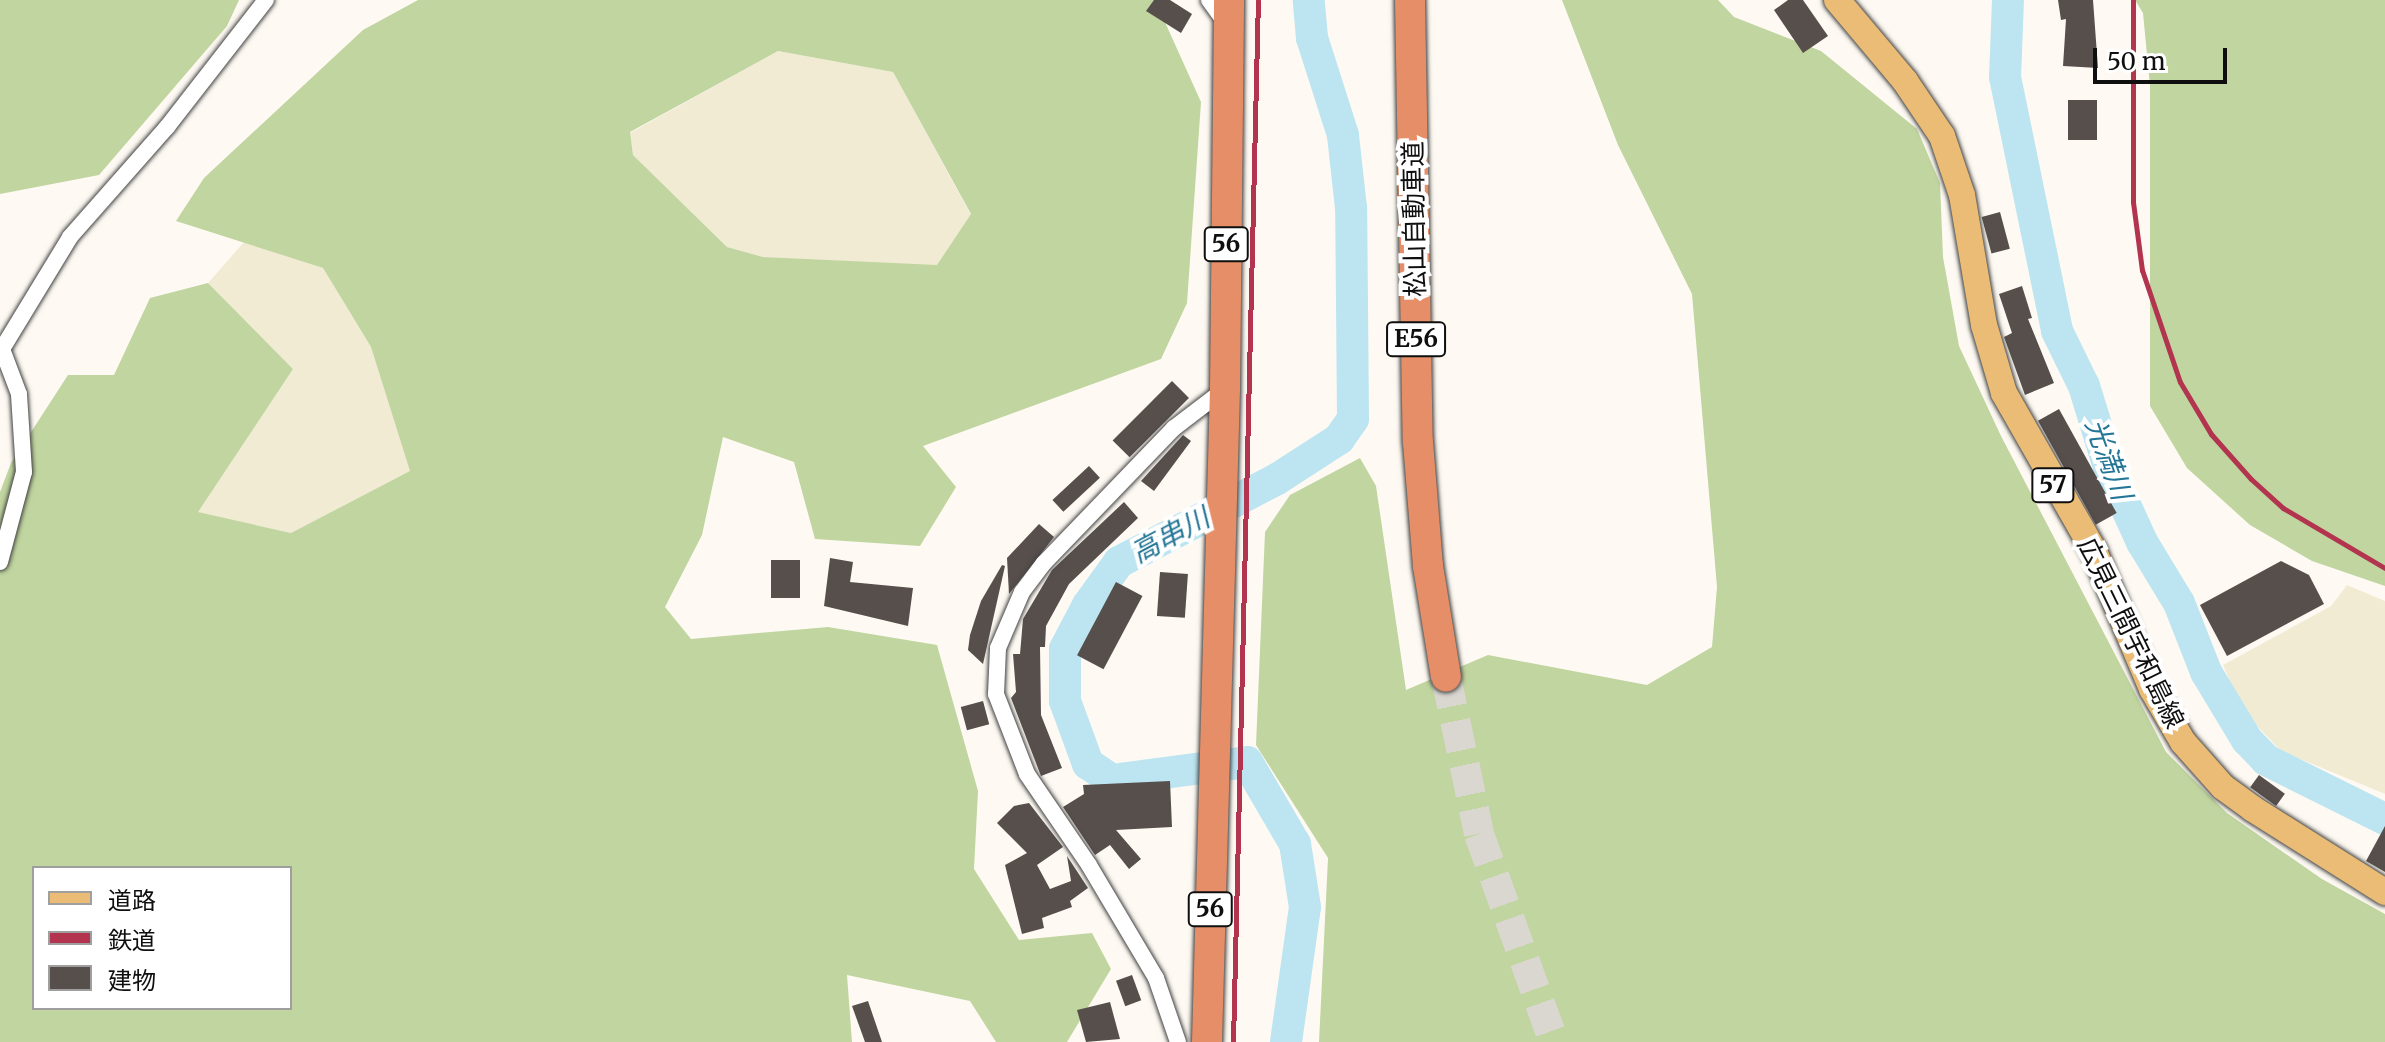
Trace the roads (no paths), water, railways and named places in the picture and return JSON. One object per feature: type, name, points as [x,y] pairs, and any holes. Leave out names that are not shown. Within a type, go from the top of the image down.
[{"type":"highway","name":"松山自動車道","points":[[1410,0],[1418,442],[1428,566],[1446,677]]},
{"type":"highway","name":"56","points":[[1207,1042],[1225,389],[1228,13]]},
{"type":"main road","name":"広見三間宇和島線","points":[[1837,0],[1905,81],[1942,136],[1962,195],[1984,325],[2004,393],[2094,551],[2169,719],[2223,787],[2385,892]]},
{"type":"street","points":[[0,562],[24,472],[19,394],[2,349],[70,237],[167,127],[266,0]]},
{"type":"street","points":[[1209,0],[1228,13]]},
{"type":"street","points":[[1178,1042],[1156,978],[1089,865],[1027,774],[996,694],[998,648],[1022,592],[1044,563],[1174,428],[1225,389]]},
{"type":"waterway","name":"高串川","points":[[1286,1042],[1305,907],[1295,844],[1247,762],[1112,780],[1088,764],[1065,701],[1065,649],[1088,605],[1119,562],[1277,479],[1339,439],[1353,419],[1351,208],[1343,135],[1312,38],[1309,0]]},
{"type":"waterway","name":"光満川","points":[[2008,0],[2005,77],[2057,331],[2084,386],[2111,474],[2142,542],[2179,603],[2206,672],[2247,740],[2266,760],[2385,819]]},
{"type":"tunnel","points":[[1446,677],[1479,834],[1554,1042]]},
{"type":"railway","points":[[1233,1042],[1258,0]]},
{"type":"railway","points":[[2133,0],[2133,202],[2142,270],[2180,382],[2211,434],[2251,479],[2283,508],[2385,568]]}]
